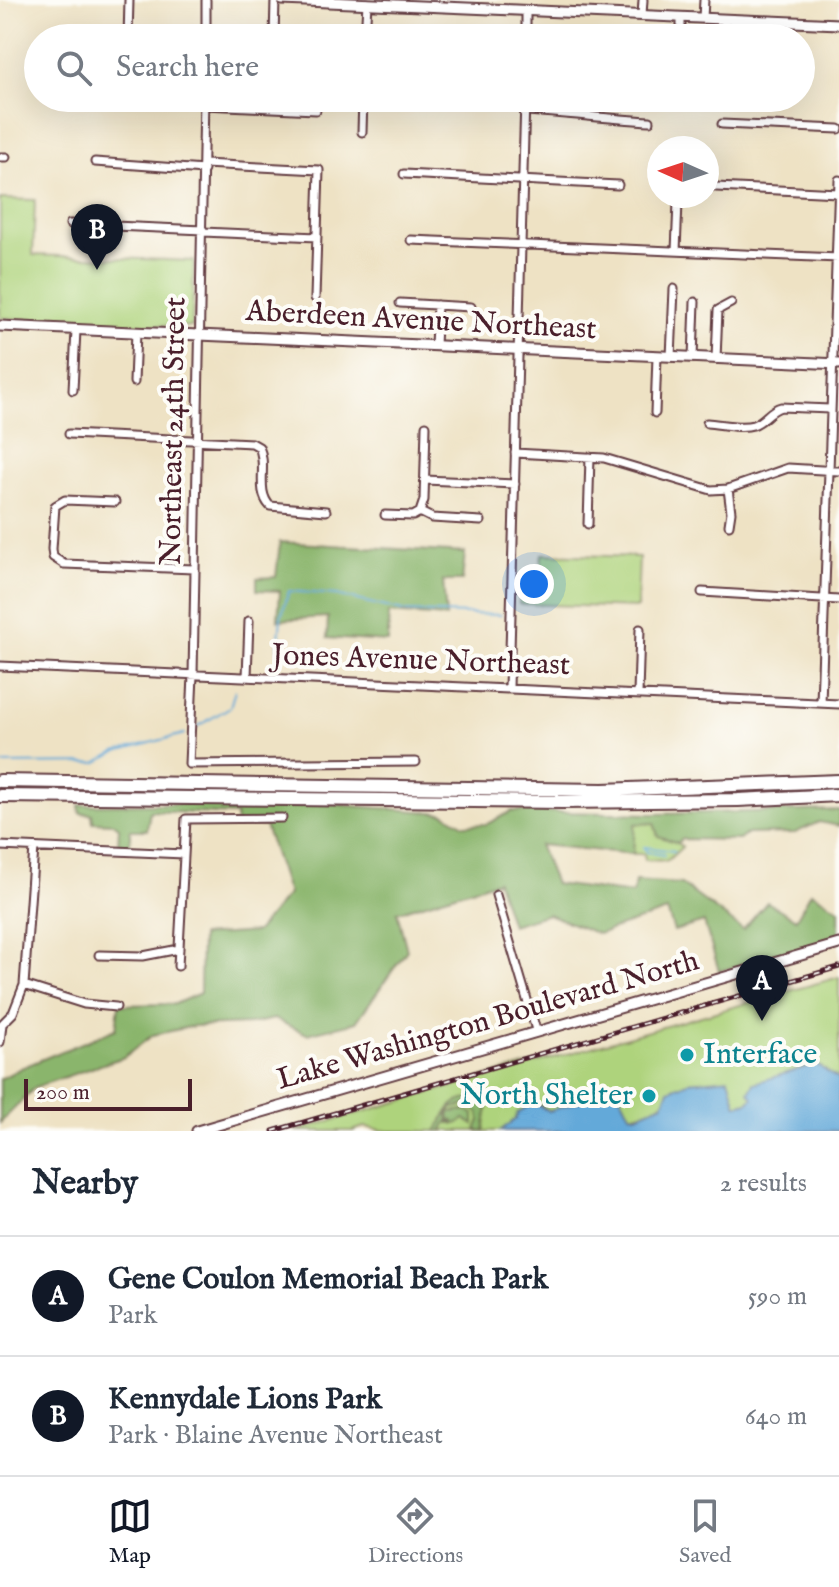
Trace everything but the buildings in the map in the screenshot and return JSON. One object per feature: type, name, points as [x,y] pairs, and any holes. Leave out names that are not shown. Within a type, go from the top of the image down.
[{"type":"highway","points":[[676,788],[839,773]]},
{"type":"highway","points":[[0,781],[558,789],[839,781]]},
{"type":"highway","points":[[738,800],[839,795]]},
{"type":"highway","points":[[0,796],[839,802]]},
{"type":"street","points":[[128,24],[129,0]]},
{"type":"street","points":[[206,0],[206,24]]},
{"type":"street","points":[[274,24],[275,0]]},
{"type":"street","points":[[282,0],[469,4],[526,11],[559,8],[839,24]]},
{"type":"street","points":[[642,15],[643,0]]},
{"type":"street","points":[[703,18],[704,0]]},
{"type":"street","points":[[366,24],[367,3]]},
{"type":"street","points":[[526,11],[526,24]]},
{"type":"street","points":[[681,17],[681,24]]},
{"type":"street","points":[[725,19],[725,24]]},
{"type":"street","name":"Northeast 24th Street","points":[[204,112],[189,764],[416,762]]},
{"type":"street","points":[[362,132],[363,112]]},
{"type":"street","points":[[509,688],[525,112]]},
{"type":"street","points":[[543,112],[650,121]]},
{"type":"street","points":[[722,124],[839,129]]},
{"type":"street","points":[[95,162],[319,170],[315,298]]},
{"type":"street","points":[[404,174],[618,185]]},
{"type":"street","points":[[821,703],[830,409],[836,364],[839,180]]},
{"type":"street","points":[[719,187],[838,193]]},
{"type":"street","points":[[676,251],[678,208]]},
{"type":"street","points":[[70,224],[317,237]]},
{"type":"street","points":[[411,240],[838,258]]},
{"type":"street","points":[[671,357],[674,289]]},
{"type":"street","points":[[693,358],[695,302]]},
{"type":"street","points":[[400,303],[471,307]]},
{"type":"street","points":[[716,359],[718,310],[731,303]]},
{"type":"street","points":[[435,345],[437,305]]},
{"type":"street","name":"Aberdeen Avenue Northeast","points":[[0,326],[836,364]]},
{"type":"street","points":[[73,390],[76,330]]},
{"type":"street","points":[[134,382],[136,332]]},
{"type":"street","points":[[655,413],[657,356]]},
{"type":"street","points":[[707,423],[749,426],[758,423],[774,409],[830,409]]},
{"type":"street","points":[[385,515],[413,516],[424,505],[426,426]]},
{"type":"street","points":[[69,434],[247,443],[259,447],[263,458],[262,491],[266,502],[279,509],[326,511]]},
{"type":"street","points":[[515,453],[604,458],[701,488],[728,489],[788,468],[839,471]]},
{"type":"street","points":[[588,524],[590,457]]},
{"type":"street","points":[[425,480],[515,484]]},
{"type":"street","points":[[728,489],[729,525]]},
{"type":"street","points":[[115,502],[65,500],[58,503],[54,510],[52,549],[56,560],[64,564],[194,569]]},
{"type":"street","points":[[420,512],[432,518],[481,521]]},
{"type":"street","points":[[827,534],[839,535]]},
{"type":"street","points":[[702,592],[839,600]]},
{"type":"street","points":[[247,677],[249,621]]},
{"type":"street","points":[[638,694],[640,629]]},
{"type":"street","name":"Jones Avenue Northeast","points":[[0,666],[839,704]]},
{"type":"street","points":[[178,966],[186,819],[282,818]]},
{"type":"street","points":[[0,846],[184,854]]},
{"type":"street","points":[[0,1042],[4,1018],[13,1013],[24,985],[34,848]]},
{"type":"street","points":[[496,895],[536,1030]]},
{"type":"street","name":"Lake Washington Boulevard North","points":[[197,1131],[839,944]]},
{"type":"street","points":[[99,955],[143,956],[179,949]]},
{"type":"street","points":[[24,985],[84,1004],[116,1007]]},
{"type":"green space","points":[[0,199],[35,200],[33,255],[194,261],[192,327],[0,318]]},
{"type":"green space","points":[[280,542],[465,553],[462,581],[443,581],[446,617],[389,613],[388,642],[327,638],[328,617],[278,620],[280,591],[257,590],[257,578],[276,577]]},
{"type":"green space","points":[[542,554],[639,557],[637,608],[519,604],[521,576],[534,576],[541,568]]},
{"type":"green space","points":[[302,802],[444,813],[464,825],[487,824],[512,811],[653,814],[839,810],[839,826],[819,822],[795,833],[747,834],[739,840],[682,839],[678,843],[658,836],[654,823],[635,824],[633,854],[539,845],[555,884],[633,894],[635,881],[681,884],[743,930],[767,902],[796,919],[811,892],[839,909],[839,939],[719,971],[704,922],[674,931],[667,911],[598,934],[548,914],[511,925],[497,881],[397,912],[407,950],[356,1022],[307,1034],[274,1019],[250,1024],[194,1026],[153,1035],[124,1057],[35,1087],[0,1123],[0,1079],[116,1029],[119,1005],[175,1004],[200,993],[201,936],[256,932],[288,894],[265,826],[236,826],[236,815],[150,811],[147,830],[130,830],[130,846],[118,846],[119,827],[113,823],[93,822],[92,814],[80,813],[79,805]]},
{"type":"green space","points":[[654,823],[658,836],[675,840],[682,847],[667,861],[645,860],[644,854],[633,854],[634,824]]},
{"type":"green space","points":[[839,977],[839,1080],[816,1064],[748,1102],[736,1105],[725,1080],[688,1082],[655,1109],[630,1115],[621,1096],[611,1091],[549,1111],[540,1104],[500,1131],[388,1131],[364,1127],[353,1131],[295,1131]]},
{"type":"green space","points":[[481,1098],[488,1108],[484,1131],[476,1130],[479,1113],[469,1105],[452,1108],[448,1114],[449,1121],[455,1122],[449,1119],[450,1112],[467,1110],[474,1114],[474,1125],[464,1119],[456,1124],[447,1122],[442,1131],[436,1131],[451,1106]]},
{"type":"water","points":[[816,1064],[839,1080],[839,1131],[500,1131],[516,1119],[517,1113],[529,1106],[540,1106],[549,1111],[611,1091],[621,1096],[630,1114],[637,1115],[663,1104],[669,1090],[688,1082],[729,1078],[737,1105],[753,1098],[749,1092],[754,1083]]},
{"type":"waterway","points":[[278,652],[281,617],[289,591],[336,595],[407,612],[501,615]]},
{"type":"waterway","points":[[197,727],[230,707],[235,690]]},
{"type":"waterway","points":[[0,764],[96,763],[116,752],[184,734]]},
{"type":"waterway","points":[[664,855],[647,852],[644,847],[674,851]]},
{"type":"railway","points":[[273,1131],[839,967]]},
{"type":"place","name":"Kennydale Lions Park","points":[[97,270]]},
{"type":"place","name":"Gene Coulon Memorial Beach Park","points":[[762,1021]]},
{"type":"place","name":"Interface","points":[[687,1055]]},
{"type":"place","name":"North Shelter","points":[[649,1096]]}]
